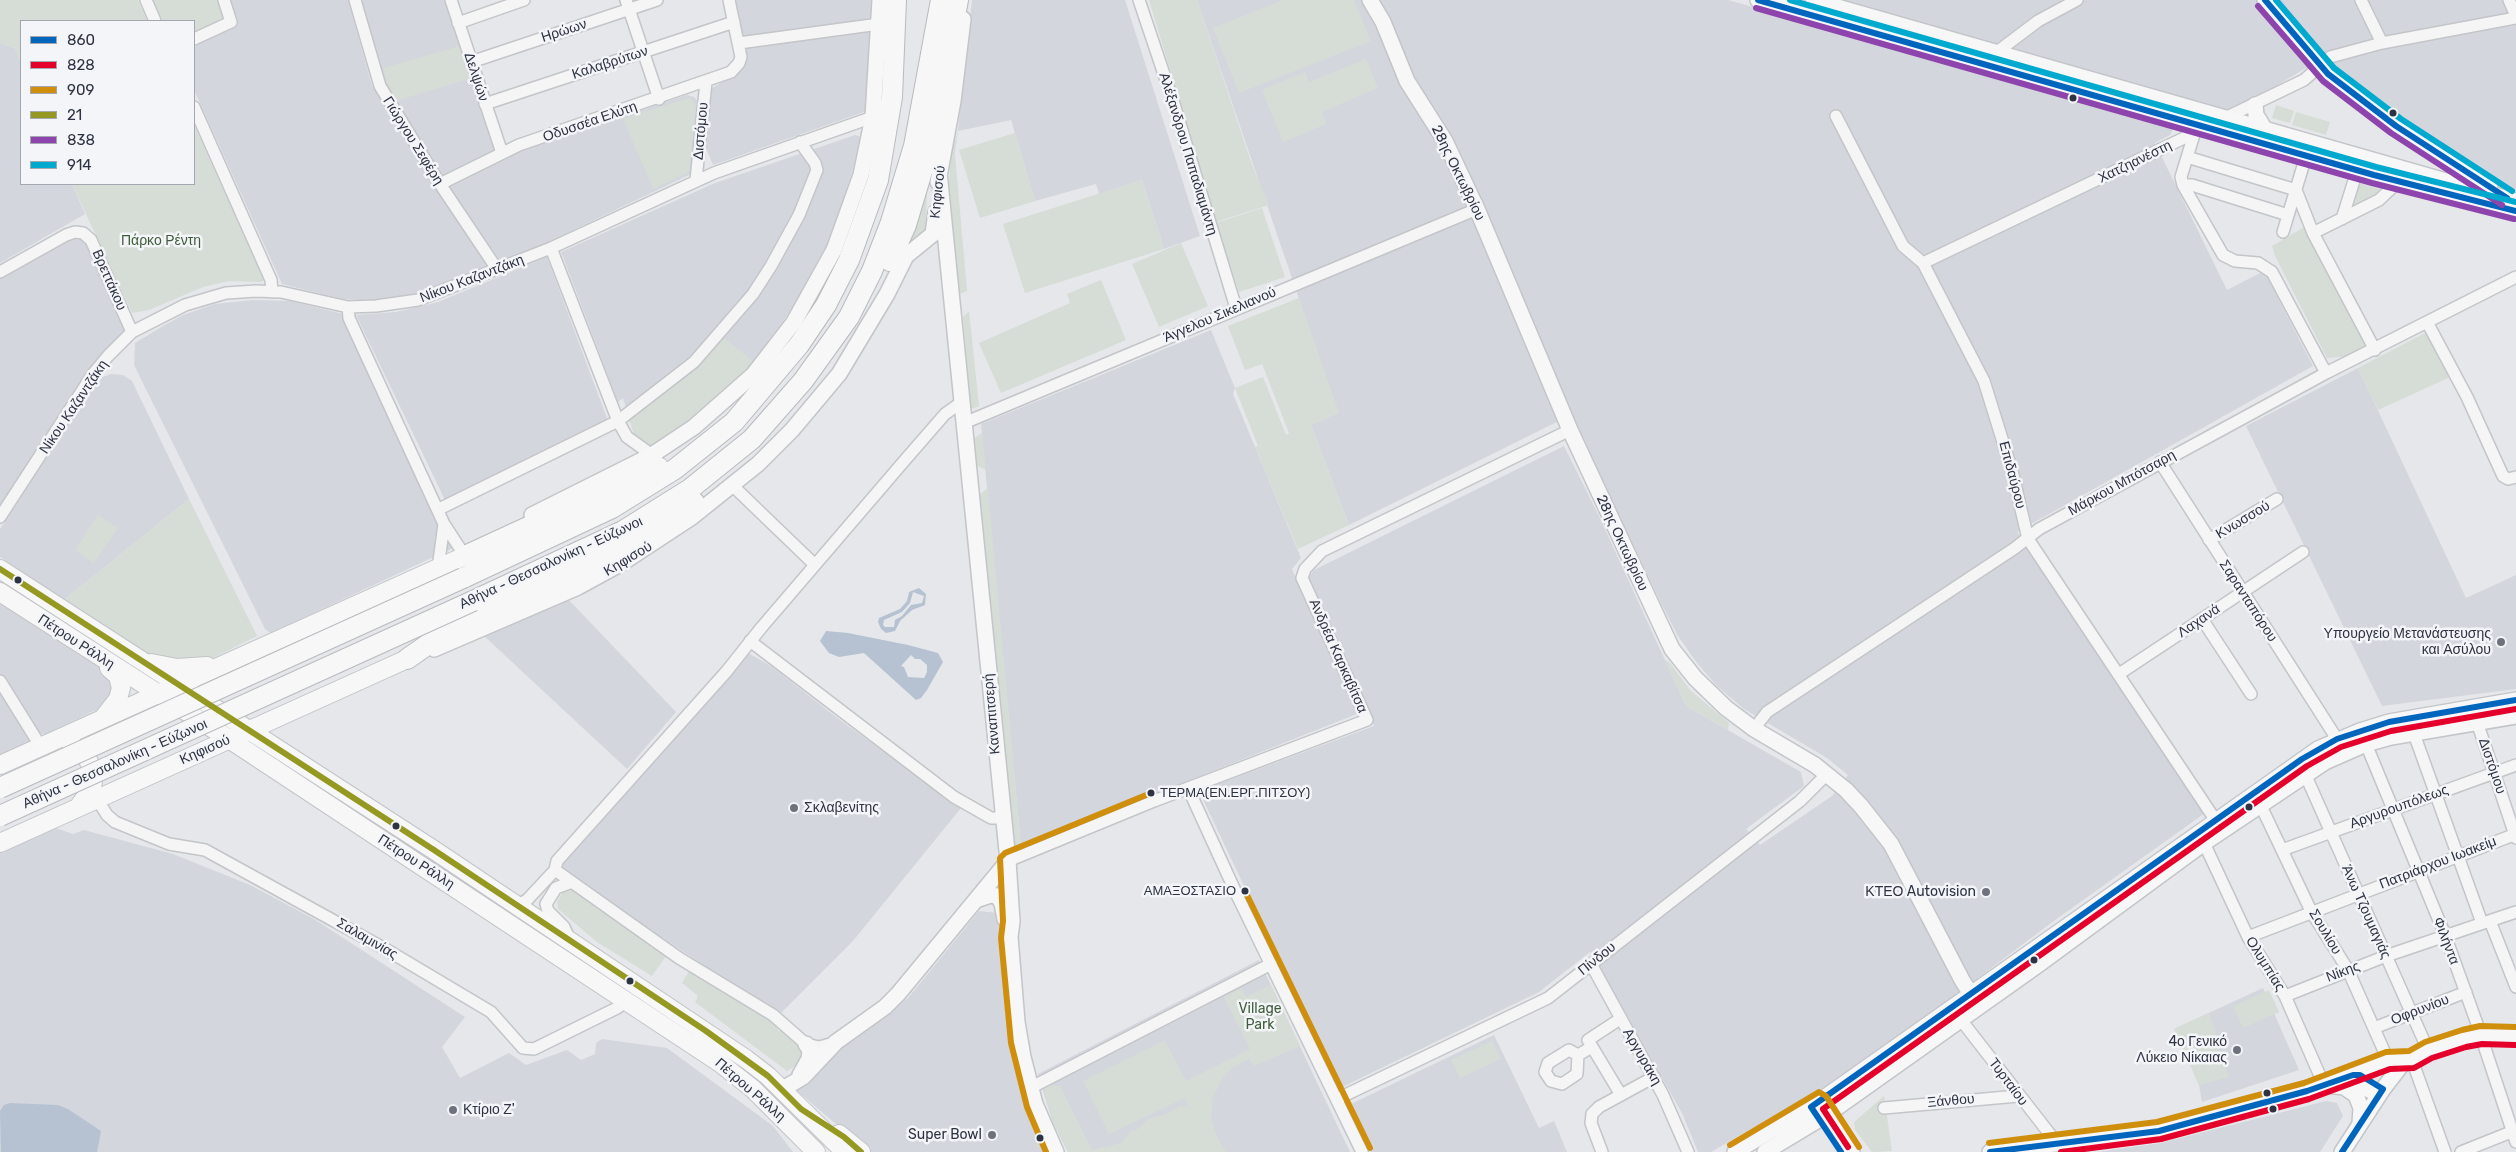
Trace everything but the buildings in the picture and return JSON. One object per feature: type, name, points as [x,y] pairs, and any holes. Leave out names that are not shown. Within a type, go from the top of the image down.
[{"type":"highway","name":"Αθήνα - Θεσσαλονίκη - Εύζωνοι","points":[[0,788],[463,578],[612,508],[675,468],[716,438],[752,403],[794,352],[826,305],[850,260],[878,180],[885,148],[892,98],[896,0]]},
{"type":"highway","name":"Αθήνα - Θεσσαλονίκη - Εύζωνοι","points":[[0,816],[569,557],[645,519],[711,474],[752,439],[798,388],[849,317],[872,271],[906,175],[922,107],[941,0]]},
{"type":"highway","points":[[849,317],[888,264],[906,225],[932,138],[958,0]]},
{"type":"highway","points":[[465,556],[646,474],[716,438]]},
{"type":"highway","points":[[407,660],[440,636],[609,557],[652,532],[694,502],[724,474],[752,439]]},
{"type":"main road","points":[[0,765],[465,556]]},
{"type":"main road","name":"Πέτρου Ράλλη","points":[[0,569],[136,659],[250,730],[788,1086],[801,1109],[845,1152]]},
{"type":"main road","name":"Πέτρου Ράλλη","points":[[0,592],[627,1001],[737,1076],[816,1152]]},
{"type":"main road","points":[[229,740],[220,712],[220,698],[225,683],[243,659],[268,644]]},
{"type":"main road","points":[[95,722],[112,708],[121,688],[118,676],[100,658]]},
{"type":"main road","points":[[136,659],[177,668],[225,663]]},
{"type":"main road","name":"Κηφισού","points":[[0,843],[407,660]]},
{"type":"main road","points":[[162,770],[185,745],[193,717],[187,696],[178,685]]},
{"type":"main road","points":[[283,715],[278,727],[279,744],[291,757]]},
{"type":"main road","points":[[41,747],[55,743],[69,744],[81,750],[90,761],[94,774],[92,788],[85,800],[74,809]]},
{"type":"main road","points":[[737,1076],[801,1152]]},
{"type":"main road","points":[[801,1109],[844,1137],[861,1152]]},
{"type":"street","points":[[146,0],[155,20]]},
{"type":"street","points":[[195,39],[231,22],[224,0]]},
{"type":"street","name":"Γιώργου Σεφέρη","points":[[355,0],[377,79],[440,184],[497,269]]},
{"type":"street","name":"Δελψών","points":[[451,0],[502,153]]},
{"type":"street","points":[[458,22],[524,0]]},
{"type":"street","name":"Ηρώων","points":[[471,62],[628,5],[657,0]]},
{"type":"street","points":[[729,0],[739,44],[879,24]]},
{"type":"street","points":[[348,307],[349,318],[444,524],[465,556],[498,532],[652,455],[694,427],[736,392],[761,365],[794,322],[827,266],[842,233],[861,175],[873,118],[880,0]]},
{"type":"street","name":"Κηφισού","points":[[407,660],[520,612],[598,576],[664,537],[733,486],[786,437],[828,388],[857,346],[906,256],[929,238],[934,230],[939,172],[953,101],[966,0]]},
{"type":"street","name":"Αλέξανδρου Παπαδιαμάντη","points":[[1139,0],[1174,104],[1236,308]]},
{"type":"street","name":"28ης Οκτωβρίου","points":[[1370,0],[1383,22],[1407,81],[1445,141],[1477,209],[1570,430],[1672,649],[1707,691],[1754,729],[1828,774],[1861,806],[1891,844],[1975,1001]]},
{"type":"street","points":[[1758,0],[2398,182],[2516,211]]},
{"type":"street","points":[[1813,0],[2510,199]]},
{"type":"street","points":[[1997,52],[2038,21],[2077,0]]},
{"type":"street","points":[[2265,0],[2304,43],[2320,66],[2396,126],[2510,199]]},
{"type":"street","points":[[2361,0],[2382,43]]},
{"type":"street","points":[[2509,0],[2516,17]]},
{"type":"street","points":[[628,5],[659,99]]},
{"type":"street","name":"Χατζηανέστη","points":[[1923,263],[2184,138],[2197,126],[2229,118],[2255,105],[2304,80],[2330,57],[2382,43],[2516,17]]},
{"type":"street","name":"Καλαβρύτων","points":[[485,104],[734,22]]},
{"type":"street","name":"Οδυσσέα Ελύτη","points":[[440,184],[519,145],[659,99],[732,72],[739,63],[739,44]]},
{"type":"street","name":"Διστόμου","points":[[696,180],[706,82]]},
{"type":"street","points":[[2255,105],[2256,116],[2264,128]]},
{"type":"street","points":[[195,109],[271,280],[272,292]]},
{"type":"street","points":[[2202,110],[2181,177],[2183,185],[2223,255],[2235,261],[2258,263],[2272,272],[2326,373]]},
{"type":"street","name":"Επιδαύρου","points":[[1836,116],[1903,246],[1923,263],[1984,381],[2012,471],[2028,539],[2216,821]]},
{"type":"street","name":"Νίκου Καζαντζάκη","points":[[0,517],[93,374],[132,332],[198,300],[226,293],[272,292],[348,307],[376,306],[418,300],[551,248],[696,180],[873,118]]},
{"type":"street","points":[[438,510],[618,421],[694,362],[761,282],[790,233],[816,174],[815,163],[800,142]]},
{"type":"street","points":[[2283,232],[2306,156]]},
{"type":"street","points":[[2187,157],[2296,190]]},
{"type":"street","points":[[2342,219],[2357,170]]},
{"type":"street","name":"Καναπιτσερή","points":[[939,172],[947,270],[962,402],[1002,818],[1008,861],[1012,921],[1010,937],[1017,1022],[1030,1088],[1040,1119],[1056,1152]]},
{"type":"street","points":[[2313,234],[2385,196],[2398,182]]},
{"type":"street","points":[[2183,185],[2192,185],[2288,215]]},
{"type":"street","points":[[2296,190],[2313,234],[2375,350]]},
{"type":"street","name":"Άγγελου Σικελιανού","points":[[964,423],[1477,209]]},
{"type":"street","name":"Βρεττάκου","points":[[0,272],[66,235],[75,232],[83,233],[91,240],[132,332]]},
{"type":"street","points":[[919,247],[932,249],[947,270]]},
{"type":"street","points":[[551,248],[618,421],[631,441],[652,455]]},
{"type":"street","name":"Μάρκου Μπότσαρη","points":[[1754,729],[1767,712],[2028,539],[2039,529],[2326,373],[2375,350],[2516,276]]},
{"type":"street","points":[[2427,322],[2467,397],[2503,476],[2508,479],[2516,477]]},
{"type":"street","points":[[516,906],[527,900],[555,870],[556,861],[694,708],[945,414],[962,402]]},
{"type":"street","name":"Ανδρέα Καρκαβίτσα","points":[[1008,861],[1188,788],[1367,720],[1302,578],[1305,569],[1318,554],[1570,430]]},
{"type":"street","name":"Σαρανταπόρου","points":[[2160,462],[2337,740]]},
{"type":"street","points":[[733,486],[815,565]]},
{"type":"street","name":"Κνωσσού","points":[[2209,540],[2277,499]]},
{"type":"street","points":[[438,568],[444,524]]},
{"type":"street","name":"Λαχανά","points":[[2119,674],[2303,552]]},
{"type":"street","points":[[2202,620],[2251,694]]},
{"type":"street","points":[[750,641],[954,797],[991,818],[1002,818]]},
{"type":"street","points":[[0,681],[41,747]]},
{"type":"street","points":[[1735,1152],[1819,1111],[1961,1020],[1975,1001],[2302,759],[2337,740],[2411,717],[2516,700]]},
{"type":"street","points":[[1765,1152],[1819,1111],[1975,1001],[2305,774],[2343,753],[2366,744],[2413,731],[2516,716]]},
{"type":"street","name":"Διστόμου","points":[[2477,722],[2516,836]]},
{"type":"street","points":[[2413,731],[2458,856],[2516,987]]},
{"type":"street","name":"Φιλήντα","points":[[2366,744],[2392,812],[2445,935],[2515,1134]]},
{"type":"street","name":"Αργυρουπόλεως","points":[[2282,850],[2330,831],[2392,812],[2516,765]]},
{"type":"street","name":"Πίνδου","points":[[1337,1099],[1548,998],[1800,801],[1828,774]]},
{"type":"street","name":"Άνω Τζουμαγιάς","points":[[2305,774],[2428,1050]]},
{"type":"street","points":[[1188,788],[1362,1152]]},
{"type":"street","name":"Σαλαμινίας","points":[[97,799],[107,815],[115,822],[169,844],[205,850],[386,950],[491,1012],[523,1048],[534,1049],[617,1008],[627,1001]]},
{"type":"street","name":"Σουλίου","points":[[2260,804],[2311,911],[2348,970],[2388,1060]]},
{"type":"street","name":"Πατριάρχου Ιωακείμ","points":[[2248,937],[2311,911],[2516,836]]},
{"type":"street","name":"Ολυμπίας","points":[[2204,843],[2248,937],[2285,996],[2329,1086]]},
{"type":"street","points":[[788,1086],[836,1042],[898,994],[1008,861]]},
{"type":"street","points":[[555,870],[679,958],[773,1015],[806,1044],[810,1050],[809,1059],[788,1086]]},
{"type":"street","points":[[571,943],[564,927],[548,911],[546,904],[556,888],[572,882]]},
{"type":"street","points":[[976,900],[991,895],[999,898],[1010,937]]},
{"type":"street","name":"Νίκης","points":[[2285,996],[2386,956],[2516,912]]},
{"type":"street","points":[[1030,1088],[1271,964]]},
{"type":"street","name":"Αργυράκη","points":[[1590,964],[1654,1077],[1688,1152]]},
{"type":"street","name":"Οφρυνίου","points":[[2374,1028],[2466,992]]},
{"type":"street","points":[[1620,1019],[1588,1040],[1621,1095]]},
{"type":"street","name":"Τυρταίου","points":[[1961,1020],[2018,1096],[2056,1142]]},
{"type":"street","points":[[2329,1086],[2388,1060],[2409,1059],[2428,1050],[2481,1035],[2516,1036]]},
{"type":"street","points":[[806,1044],[819,1047],[836,1042]]},
{"type":"street","points":[[1578,1055],[1592,1047]]},
{"type":"street","points":[[2342,1152],[2381,1092],[2409,1059]]},
{"type":"street","points":[[2409,1059],[2445,1152]]},
{"type":"street","points":[[2353,1075],[2368,1078],[2381,1092]]},
{"type":"street","points":[[1602,1152],[1591,1123],[1592,1114],[1599,1107],[1654,1077]]},
{"type":"street","points":[[1990,1152],[2056,1142],[2159,1131],[2329,1086],[2354,1082],[2381,1092]]},
{"type":"street","points":[[2329,1086],[2344,1087],[2356,1095],[2361,1108],[2360,1123]]},
{"type":"street","name":"Ξάνθου","points":[[1884,1108],[2018,1096]]},
{"type":"street","points":[[1819,1111],[1841,1152]]},
{"type":"street","points":[[1819,1111],[1852,1152]]},
{"type":"street","points":[[2461,1152],[2515,1134]]},
{"type":"shaded area","points":[[227,0],[348,0],[372,86],[487,263],[485,267],[416,294],[374,301],[342,299],[282,284],[195,92],[195,45],[236,26]]},
{"type":"shaded area","points":[[361,0],[447,0],[498,149],[445,177],[440,174],[387,89]]},
{"type":"shaded area","points":[[734,0],[875,0],[873,21],[743,40]]},
{"type":"shaded area","points":[[972,0],[1125,0],[1200,236],[1164,249],[1142,180],[1099,194],[1096,184],[1035,201],[1011,120],[958,131]]},
{"type":"shaded area","points":[[1197,0],[1728,0],[2175,126],[2170,135],[2155,143],[2227,290],[2264,271],[2313,366],[2017,532],[2205,813],[2051,923],[1864,1064],[1711,1152],[1698,1152],[1682,1113],[1590,952],[1539,992],[1340,1088],[1199,791],[1374,726],[1307,579],[1314,570],[1564,446],[1599,516],[1686,706],[1801,772],[1804,786],[1746,829],[1760,845],[1832,796],[1848,775],[1827,758],[1744,709],[1717,686],[1697,663],[1678,636],[1661,603],[1571,415],[1349,525],[1311,425],[1338,413]]},
{"type":"shaded area","points":[[1839,0],[2516,0],[2516,194],[2506,191],[2331,66],[2321,53],[2309,66],[2273,88],[2228,110]]},
{"type":"shaded area","points":[[872,30],[868,109],[713,165],[706,148],[712,88],[740,72],[744,66],[747,47]]},
{"type":"shaded area","points":[[0,43],[15,48],[20,60],[20,185],[72,185],[85,214],[0,263]]},
{"type":"shaded area","points":[[687,95],[694,97],[698,102],[691,174],[548,242],[501,262],[449,186],[522,150]]},
{"type":"shaded area","points":[[855,135],[859,136],[860,139],[853,169],[833,231],[822,256],[791,310],[749,367],[634,434],[623,398],[618,402],[561,252],[715,183]]},
{"type":"shaded area","points":[[73,235],[87,240],[126,331],[88,370],[0,506],[0,275]]},
{"type":"shaded area","points":[[547,257],[608,421],[445,500],[356,315],[396,312],[438,302]]},
{"type":"shaded area","points":[[253,300],[290,301],[343,314],[457,546],[271,633],[265,629],[134,365],[135,343],[183,315],[215,304]]},
{"type":"shaded area","points":[[1211,330],[1235,388],[1233,394],[1301,558],[1292,569],[1357,714],[1021,847],[981,424]]},
{"type":"shaded area","points":[[2358,368],[2466,598],[2516,575],[2516,689],[2382,706],[2246,426]]},
{"type":"shaded area","points":[[111,374],[123,375],[132,381],[189,499],[64,600],[0,557],[0,529],[96,382],[100,378]]},
{"type":"shaded area","points":[[566,597],[676,712],[627,769],[483,635]]},
{"type":"shaded area","points":[[0,599],[101,666],[115,684],[105,706],[45,734],[37,733],[0,673]]},
{"type":"shaded area","points":[[748,653],[771,666],[836,717],[961,808],[853,941],[779,1015],[563,872],[560,866]]},
{"type":"shaded area","points":[[0,688],[34,740],[0,755]]},
{"type":"shaded area","points":[[53,827],[73,834],[84,830],[173,854],[250,885],[314,919],[465,1017],[442,1047],[460,1078],[509,1053],[526,1065],[567,1050],[581,1060],[595,1054],[596,1043],[602,1039],[667,1048],[773,1126],[793,1152],[0,1152],[0,852]]},
{"type":"shaded area","points":[[979,911],[998,913],[1004,986],[1023,1097],[1048,1152],[869,1152],[796,1090],[833,1052],[908,998]]},
{"type":"shaded area","points":[[1259,960],[1350,1152],[1068,1152],[1052,1120],[1038,1074]]},
{"type":"shaded area","name":"4ο Γενικό Λύκειο Νίκαιας","points":[[2263,988],[2299,1070],[2202,1102],[2199,1085],[2174,1029]]},
{"type":"shaded area","points":[[1494,1035],[1539,1128],[1554,1121],[1567,1152],[1371,1152],[1349,1105]]},
{"type":"shaded area","points":[[2326,1101],[2337,1103],[2343,1116],[2320,1152],[2097,1152],[2161,1143]]},
{"type":"green space","points":[[0,0],[138,0],[147,20],[20,20],[20,60],[15,48],[0,43]]},
{"type":"green space","points":[[153,0],[219,0],[226,20],[195,35],[195,20],[163,20]]},
{"type":"green space","points":[[1149,0],[1197,0],[1251,162],[1269,205],[1216,222]]},
{"type":"green space","points":[[1283,0],[1354,0],[1371,41],[1239,93],[1213,28]]},
{"type":"green space","points":[[460,46],[471,78],[396,101],[388,88],[383,68]]},
{"type":"green space","points":[[1366,59],[1378,88],[1322,112],[1326,124],[1283,142],[1262,90],[1305,72],[1309,82]]},
{"type":"green space","points":[[688,98],[692,99],[696,106],[689,172],[653,189],[623,119]]},
{"type":"green space","points":[[2276,105],[2294,111],[2290,123],[2272,118]]},
{"type":"green space","points":[[2296,112],[2330,122],[2326,135],[2292,125]]},
{"type":"green space","name":"Πάρκο Ρέντη","points":[[195,127],[264,280],[261,282],[229,281],[203,287],[149,310],[132,313],[72,185],[195,185]]},
{"type":"green space","points":[[958,131],[955,154],[967,291],[959,294],[948,195],[951,155]]},
{"type":"green space","points":[[1015,133],[1035,201],[980,218],[959,150]]},
{"type":"green space","points":[[1142,180],[1164,249],[1025,293],[1003,224]]},
{"type":"green space","points":[[2353,181],[2380,189],[2377,194],[2349,210]]},
{"type":"green space","points":[[927,187],[926,231],[920,238],[906,244]]},
{"type":"green space","points":[[1262,208],[1285,277],[1239,292],[1216,223]]},
{"type":"green space","points":[[2306,226],[2370,346],[2352,356],[2327,358],[2275,256],[2272,246]]},
{"type":"green space","points":[[1181,243],[1208,306],[1159,327],[1132,264]]},
{"type":"green space","points":[[1101,280],[1126,340],[1001,393],[979,343],[1070,303],[1067,294]]},
{"type":"green space","points":[[1299,298],[1339,413],[1311,425],[1349,525],[1298,549],[1255,447],[1258,446],[1235,388],[1263,377],[1286,435],[1289,433],[1262,364],[1245,370],[1228,326]]},
{"type":"green space","points":[[969,311],[979,406],[971,409],[963,317]]},
{"type":"green space","points":[[2427,332],[2450,377],[2378,410],[2358,368]]},
{"type":"green space","points":[[724,338],[753,361],[749,367],[699,415],[653,448],[636,437],[629,420],[698,368]]},
{"type":"green space","points":[[982,433],[986,470],[976,465],[973,439]]},
{"type":"green space","points":[[988,488],[1021,847],[1011,845],[985,554],[979,513],[979,495]]},
{"type":"green space","points":[[189,499],[257,636],[211,659],[156,659],[64,600]]},
{"type":"green space","points":[[98,515],[118,528],[94,563],[75,550]]},
{"type":"green space","points":[[1664,659],[1670,663],[1690,690],[1729,723],[1728,730],[1686,706]]},
{"type":"green space","points":[[565,888],[573,888],[668,953],[652,976],[597,942],[558,909],[557,902]]},
{"type":"green space","points":[[691,968],[755,1012],[761,1014],[774,1024],[780,1032],[780,1030],[784,1031],[803,1045],[803,1054],[797,1062],[782,1036],[798,1064],[787,1071],[695,1002],[697,995],[682,983]]},
{"type":"green space","name":"Village Park","points":[[1271,985],[1300,1046],[1254,1066],[1249,1059],[1232,1068],[1222,1079],[1213,1098],[1211,1117],[1217,1137],[1226,1152],[1068,1152],[1052,1120],[1044,1090],[1049,1085],[1060,1086],[1092,1150],[1122,1143],[1130,1131],[1136,1130],[1148,1119],[1164,1115],[1181,1105],[1188,1108],[1185,1098],[1109,1134],[1083,1081],[1165,1040],[1186,1081],[1250,1049],[1224,997],[1242,988],[1246,997]]},
{"type":"green space","points":[[2269,990],[2279,1012],[2243,1028],[2233,1006]]},
{"type":"green space","points":[[2209,1013],[2221,1047],[2218,1048],[2229,1077],[2199,1085],[2174,1029]]},
{"type":"green space","points":[[1492,1041],[1501,1059],[1460,1078],[1451,1060]]},
{"type":"green space","points":[[1884,1096],[1892,1151],[1872,1152],[1855,1130],[1854,1122]]},
{"type":"water","points":[[919,588],[926,594],[925,605],[912,610],[900,621],[895,631],[886,633],[881,629],[878,622],[879,618],[900,609],[907,601],[909,592]],"holes":[[[913,592],[924,596],[922,603],[911,605],[902,616],[895,620],[894,627],[885,627],[883,625],[884,620],[902,612],[910,603]]]},
{"type":"water","points":[[826,631],[848,633],[938,653],[943,662],[927,690],[921,698],[916,700],[864,653],[839,657],[829,653],[820,641]],"holes":[[[911,655],[915,659],[920,659],[927,665],[927,672],[924,678],[908,677],[904,667],[901,666]]]},
{"type":"water","points":[[10,1103],[58,1105],[68,1109],[101,1131],[97,1152],[1,1152],[0,1111],[4,1105]]},
{"type":"transit line","name":"860","points":[[1758,0],[2374,175],[2516,211]]},
{"type":"transit line","name":"914","points":[[1790,0],[2376,167],[2516,202]]},
{"type":"transit line","name":"860","points":[[2265,0],[2328,74],[2396,126],[2507,198]]},
{"type":"transit line","name":"914","points":[[2276,0],[2334,68],[2401,119],[2512,191]]},
{"type":"transit line","name":"838","points":[[2258,6],[2323,81],[2391,133],[2502,205]]},
{"type":"transit line","name":"838","points":[[1756,8],[2372,183],[2514,219]]},
{"type":"transit line","name":"21","points":[[0,569],[434,850],[706,1031],[768,1076],[801,1109],[844,1137],[861,1152]]},
{"type":"transit line","name":"860","points":[[1841,1152],[1811,1107],[2302,759],[2337,739],[2389,722],[2516,700]]},
{"type":"transit line","name":"828","points":[[1848,1147],[1823,1109],[2307,766],[2341,747],[2391,731],[2516,709]]},
{"type":"transit line","name":"909","points":[[1046,1152],[1027,1107],[1011,1043],[1001,938],[1003,921],[1000,858],[1005,853],[1151,793]]},
{"type":"transit line","name":"909","points":[[1245,891],[1370,1148]]},
{"type":"transit line","name":"909","points":[[1989,1143],[2157,1122],[2304,1083],[2386,1052],[2409,1051],[2425,1042],[2462,1030],[2480,1026],[2516,1027]]},
{"type":"transit line","name":"828","points":[[2061,1152],[2161,1139],[2309,1099],[2390,1069],[2414,1068],[2432,1058],[2466,1047],[2482,1044],[2516,1045]]},
{"type":"transit line","name":"860","points":[[1990,1152],[2159,1131],[2307,1091],[2353,1075],[2360,1075],[2383,1089],[2342,1152]]},
{"type":"transit line","name":"909","points":[[1730,1145],[1819,1092],[1826,1096],[1859,1147]]},
{"type":"place","name":"Υπουργείο Μετανάστευσης και Ασύλου","points":[[2501,642]]},
{"type":"place","name":"ΤΕΡΜΑ(ΕΝ.ΕΡΓ.ΠΙΤΣΟΥ)","points":[[1151,793]]},
{"type":"place","name":"Σκλαβενίτης","points":[[794,808]]},
{"type":"place","name":"ΑΜΑΞΟΣΤΑΣΙΟ","points":[[1245,891]]},
{"type":"place","name":"ΚΤΕΟ Autovision","points":[[1986,892]]},
{"type":"place","name":"4ο Γενικό Λύκειο Νίκαιας","points":[[2237,1050]]},
{"type":"place","name":"Κτίριο Ζ'","points":[[453,1110]]},
{"type":"place","name":"Super Bowl","points":[[992,1135]]}]
